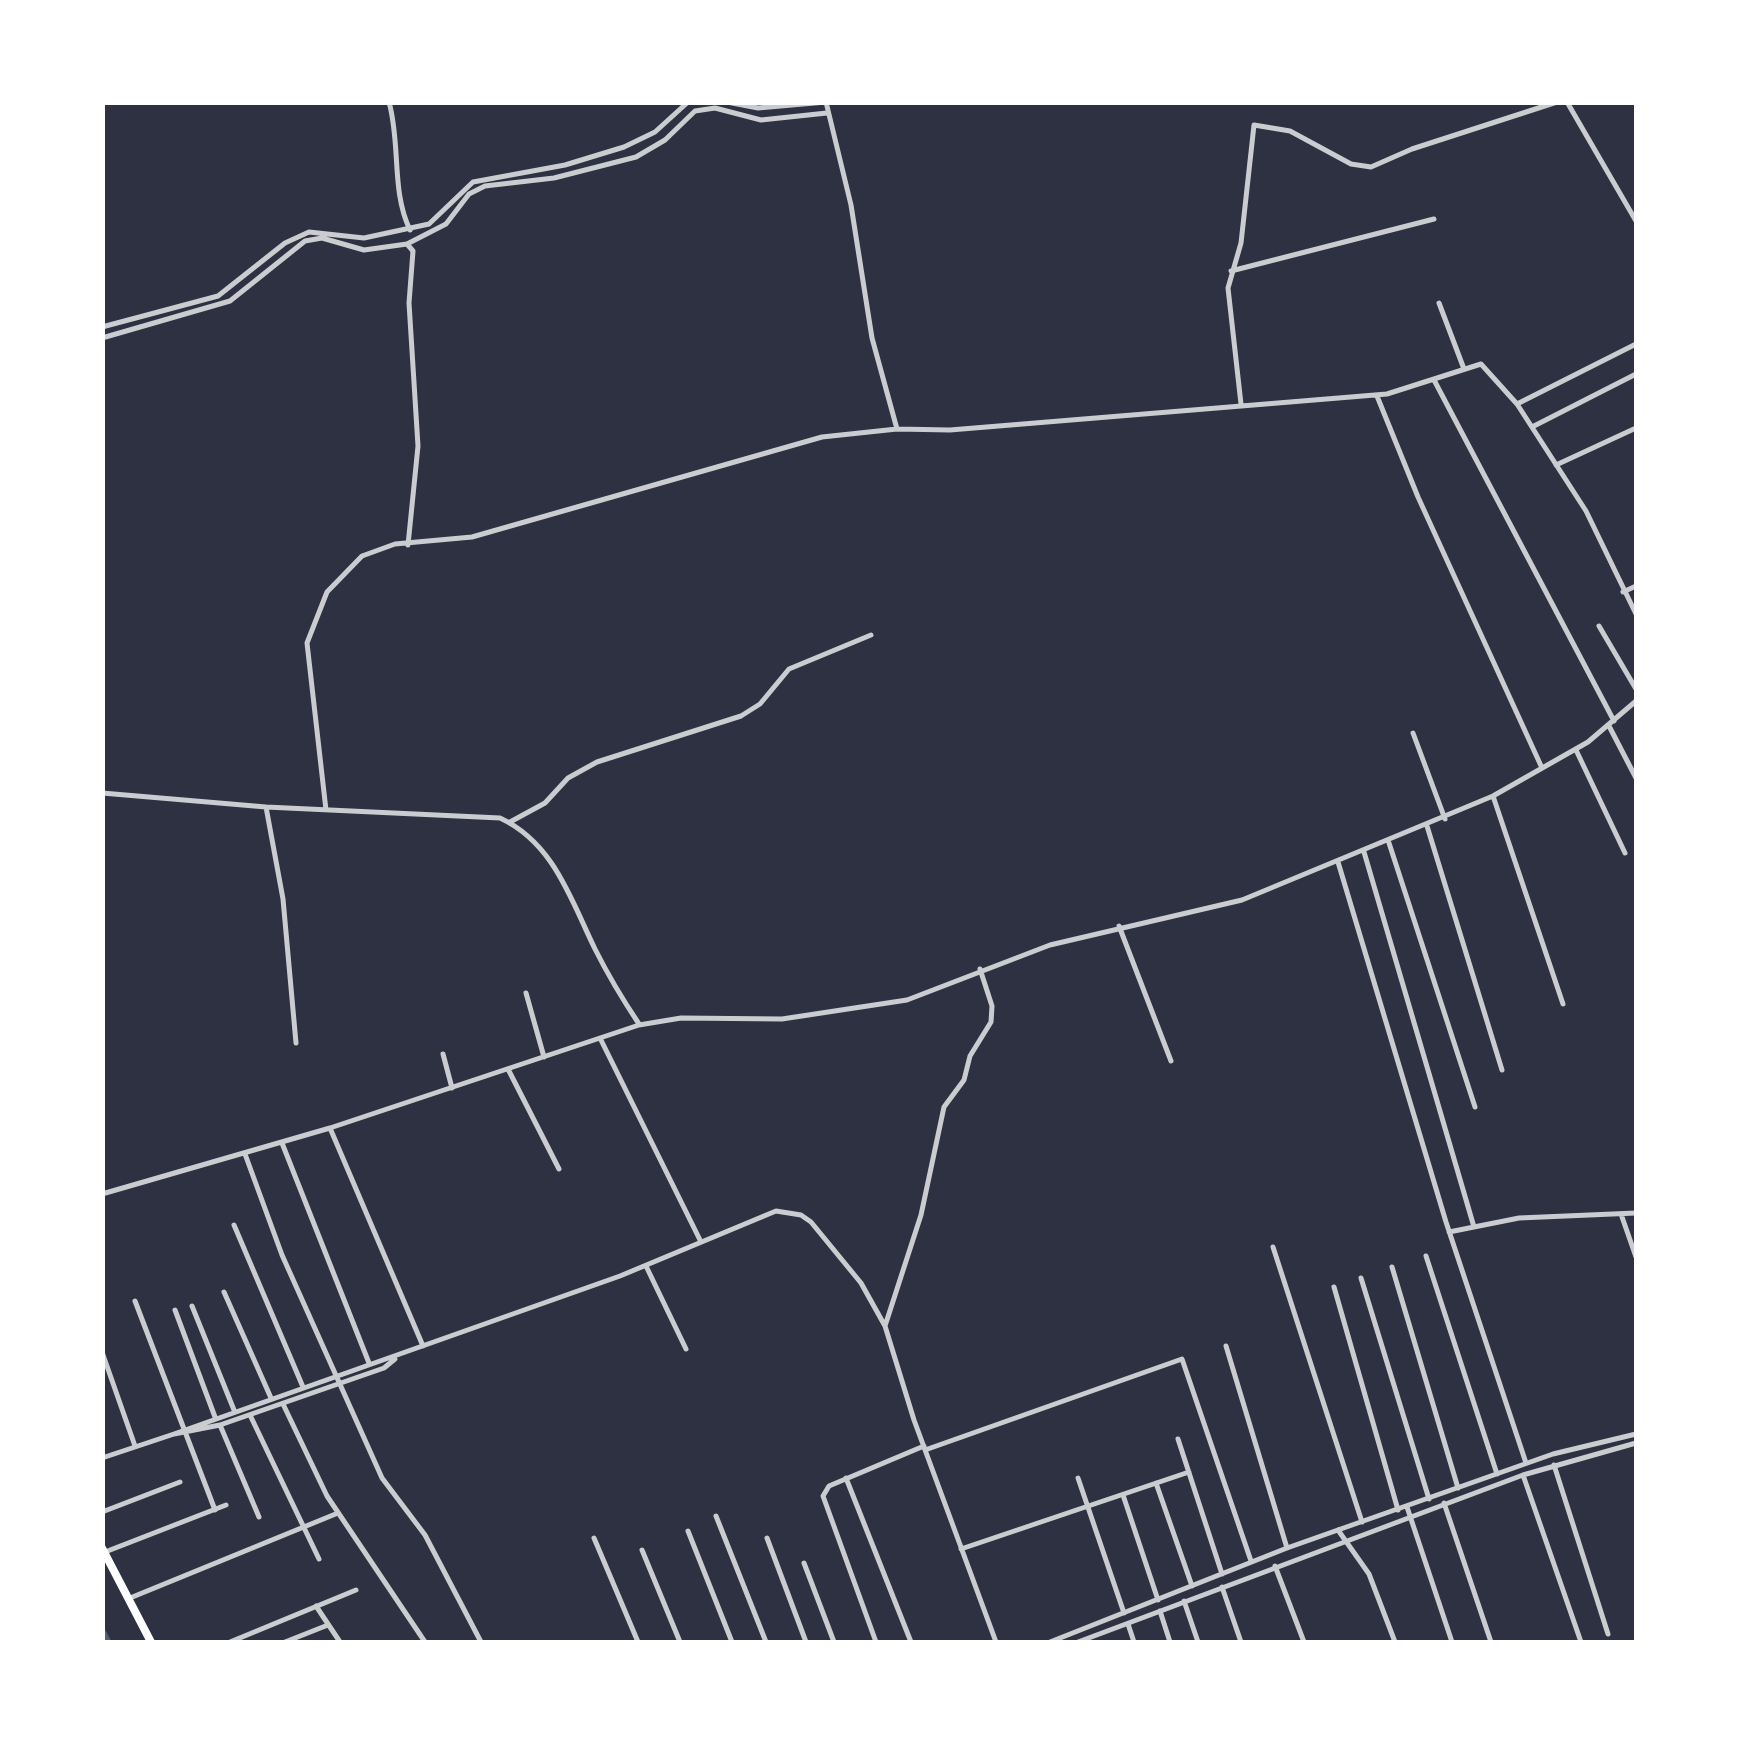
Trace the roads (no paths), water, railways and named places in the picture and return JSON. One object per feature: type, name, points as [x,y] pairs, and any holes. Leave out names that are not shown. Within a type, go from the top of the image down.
[{"type":"main road","points":[[104,1550],[151,1642]]},
{"type":"street","points":[[389,102],[398,160],[398,203],[410,230]]},
{"type":"street","points":[[102,327],[208,300],[285,243],[309,232],[364,238],[410,230],[434,221],[473,182],[565,165],[624,147],[656,132],[688,102]]},
{"type":"street","points":[[727,102],[758,108],[826,102],[851,205],[872,338],[897,430]]},
{"type":"street","points":[[1241,404],[1228,288],[1241,243],[1254,125],[1290,131],[1362,168],[1558,102]]},
{"type":"street","points":[[1567,102],[1586,142],[1636,220]]},
{"type":"street","points":[[102,338],[230,301],[304,241],[322,238],[364,250],[407,244],[446,224],[475,190],[572,175],[636,157],[665,140],[695,111],[715,108],[760,120],[827,113]]},
{"type":"street","points":[[1231,271],[1434,219]]},
{"type":"street","points":[[407,244],[413,251],[409,316],[418,446],[408,545]]},
{"type":"street","points":[[1439,302],[1464,368]]},
{"type":"street","points":[[1517,404],[1636,344]]},
{"type":"street","points":[[326,810],[307,643],[327,592],[362,556],[377,548],[472,536],[822,437],[1377,395],[1486,365],[1517,404],[1596,529],[1636,614]]},
{"type":"street","points":[[1532,427],[1636,374]]},
{"type":"street","points":[[1434,380],[1612,724],[1636,778]]},
{"type":"street","points":[[1377,395],[1418,497],[1542,768]]},
{"type":"street","points":[[1556,466],[1636,428]]},
{"type":"street","points":[[1623,592],[1636,586]]},
{"type":"street","points":[[1599,626],[1636,689]]},
{"type":"street","points":[[510,822],[545,802],[579,770],[741,716],[760,704],[788,669],[871,635]]},
{"type":"street","points":[[102,1194],[330,1128],[639,1025],[681,1018],[828,1015],[908,1000],[980,968],[1119,926],[1242,900],[1389,843],[1493,796],[1576,750],[1636,701]]},
{"type":"street","points":[[1413,733],[1446,818]]},
{"type":"street","points":[[1576,750],[1626,853]]},
{"type":"street","points":[[102,792],[266,807],[489,816],[510,822],[556,867],[614,985],[639,1025]]},
{"type":"street","points":[[1493,796],[1564,1004]]},
{"type":"street","points":[[266,807],[283,899],[296,1042]]},
{"type":"street","points":[[1427,826],[1502,1070]]},
{"type":"street","points":[[1389,843],[1475,1107]]},
{"type":"street","points":[[1364,852],[1474,1226]]},
{"type":"street","points":[[1338,862],[1449,1232],[1526,1463]]},
{"type":"street","points":[[1119,926],[1171,1061]]},
{"type":"street","points":[[886,1326],[901,1289],[920,1215],[938,1123],[990,1022],[992,1006],[980,968]]},
{"type":"street","points":[[526,992],[544,1057]]},
{"type":"street","points":[[600,1038],[701,1243]]},
{"type":"street","points":[[443,1054],[452,1088]]},
{"type":"street","points":[[508,1069],[559,1169]]},
{"type":"street","points":[[330,1128],[424,1347]]},
{"type":"street","points":[[282,1143],[370,1364]]},
{"type":"street","points":[[245,1154],[337,1384],[386,1484],[425,1534],[482,1642]]},
{"type":"street","points":[[182,1432],[234,1410],[397,1357],[646,1266],[764,1214],[801,1214],[861,1284],[886,1326],[925,1449],[996,1642]]},
{"type":"street","points":[[1621,1214],[1636,1257]]},
{"type":"street","points":[[1449,1232],[1519,1218],[1636,1214]]},
{"type":"street","points":[[234,1225],[303,1387]]},
{"type":"street","points":[[1272,1248],[1362,1522]]},
{"type":"street","points":[[1426,1256],[1497,1474]]},
{"type":"street","points":[[646,1266],[686,1349]]},
{"type":"street","points":[[1392,1267],[1458,1488]]},
{"type":"street","points":[[1361,1278],[1429,1499]]},
{"type":"street","points":[[1334,1286],[1398,1510]]},
{"type":"street","points":[[224,1292],[271,1398]]},
{"type":"street","points":[[135,1301],[215,1510]]},
{"type":"street","points":[[192,1306],[234,1410]]},
{"type":"street","points":[[175,1310],[215,1417]]},
{"type":"street","points":[[1226,1346],[1288,1548]]},
{"type":"street","points":[[102,1352],[135,1446]]},
{"type":"street","points":[[102,1458],[174,1434],[250,1416],[384,1368],[397,1357]]},
{"type":"street","points":[[876,1642],[822,1501],[828,1486],[1180,1360],[1187,1365],[1251,1562]]},
{"type":"street","points":[[258,1402],[263,1411]]},
{"type":"street","points":[[282,1404],[338,1513],[425,1642]]},
{"type":"street","points":[[250,1416],[320,1559]]},
{"type":"street","points":[[220,1426],[259,1517]]},
{"type":"street","points":[[1050,1642],[1288,1548],[1526,1463],[1636,1434]]},
{"type":"street","points":[[1178,1439],[1222,1574]]},
{"type":"street","points":[[1078,1642],[1523,1474],[1636,1444]]},
{"type":"street","points":[[1554,1465],[1608,1634]]},
{"type":"street","points":[[962,1549],[1188,1472]]},
{"type":"street","points":[[1523,1474],[1581,1642]]},
{"type":"street","points":[[846,1478],[911,1642]]},
{"type":"street","points":[[1078,1478],[1124,1614]]},
{"type":"street","points":[[102,1512],[180,1482]]},
{"type":"street","points":[[1156,1483],[1192,1586]]},
{"type":"street","points":[[1122,1494],[1158,1600]]},
{"type":"street","points":[[1444,1503],[1491,1642]]},
{"type":"street","points":[[104,1550],[226,1505]]},
{"type":"street","points":[[1406,1507],[1452,1642]]},
{"type":"street","points":[[130,1598],[338,1513]]},
{"type":"street","points":[[716,1516],[766,1642]]},
{"type":"street","points":[[1338,1530],[1369,1574],[1395,1642]]},
{"type":"street","points":[[688,1531],[732,1642]]},
{"type":"street","points":[[594,1538],[638,1642]]},
{"type":"street","points":[[767,1538],[806,1642]]},
{"type":"street","points":[[642,1550],[680,1642]]},
{"type":"street","points":[[804,1563],[834,1642]]},
{"type":"street","points":[[1275,1565],[1304,1642]]},
{"type":"street","points":[[1222,1587],[1241,1642]]},
{"type":"street","points":[[230,1642],[356,1590]]},
{"type":"street","points":[[1184,1602],[1198,1642]]},
{"type":"street","points":[[316,1606],[340,1642]]},
{"type":"street","points":[[1160,1611],[1170,1642]]},
{"type":"street","points":[[1128,1624],[1134,1642]]},
{"type":"street","points":[[285,1642],[328,1625]]},
{"type":"waterway","points":[[102,1634],[106,1642]]}]
